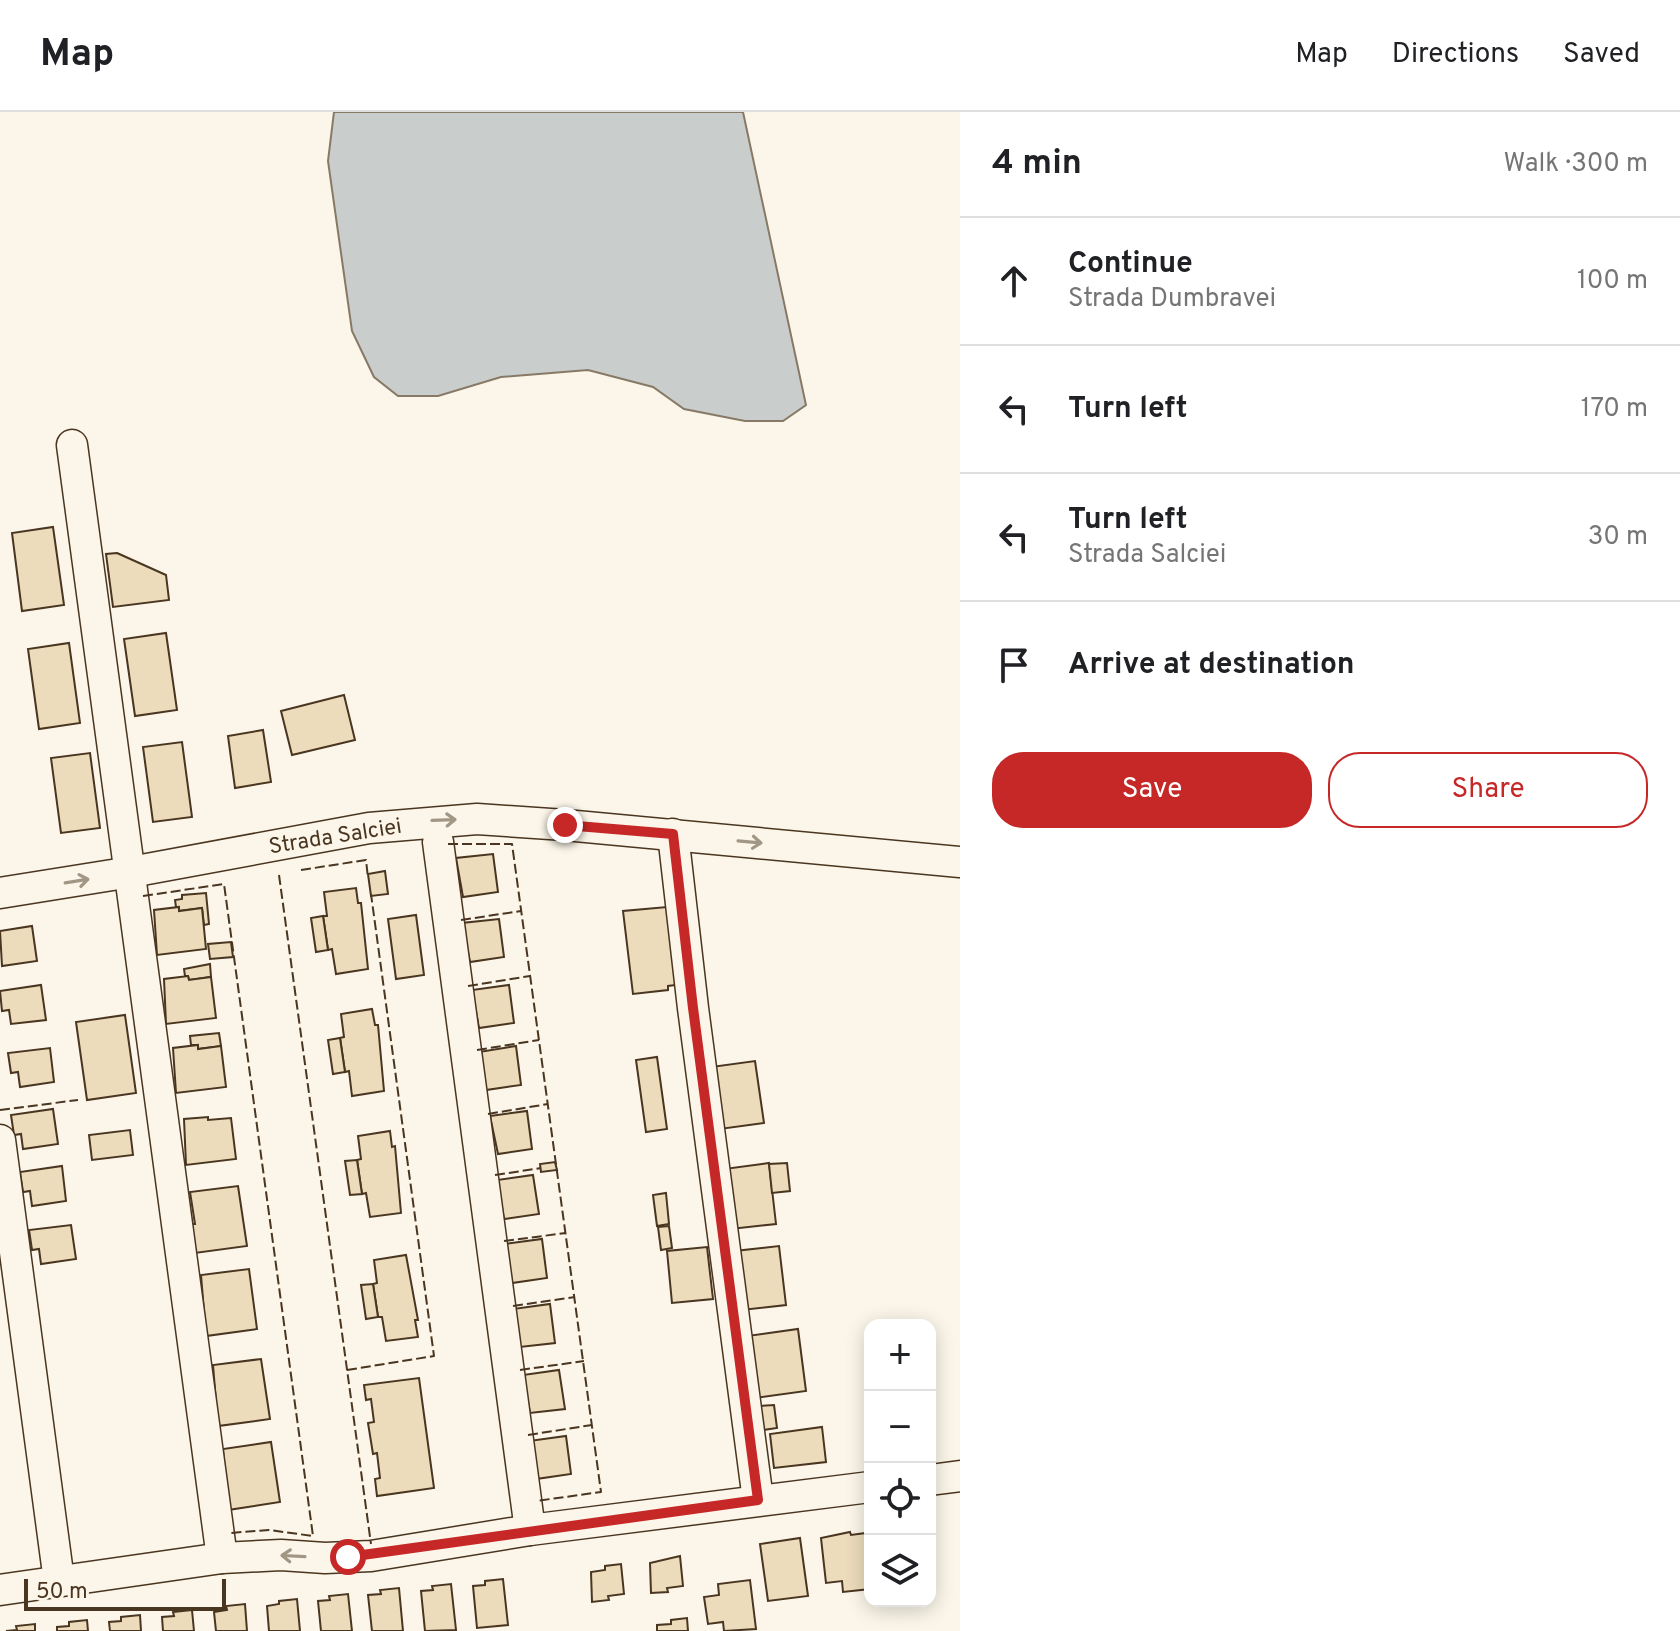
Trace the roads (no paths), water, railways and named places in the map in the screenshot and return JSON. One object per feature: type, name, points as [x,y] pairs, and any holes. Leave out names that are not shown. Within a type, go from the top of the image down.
[{"type":"street","points":[[72,445],[222,1558]]},
{"type":"street","name":"Strada Salciei","points":[[0,893],[369,828],[477,819],[673,834],[960,862]]},
{"type":"street","points":[[673,834],[758,1500]]},
{"type":"street","points":[[438,842],[530,1530]]},
{"type":"street","points":[[0,1140],[59,1581]]},
{"type":"street","points":[[936,1479],[960,1476]]},
{"type":"street","points":[[0,1590],[222,1558],[371,1556],[530,1530],[864,1488]]}]
